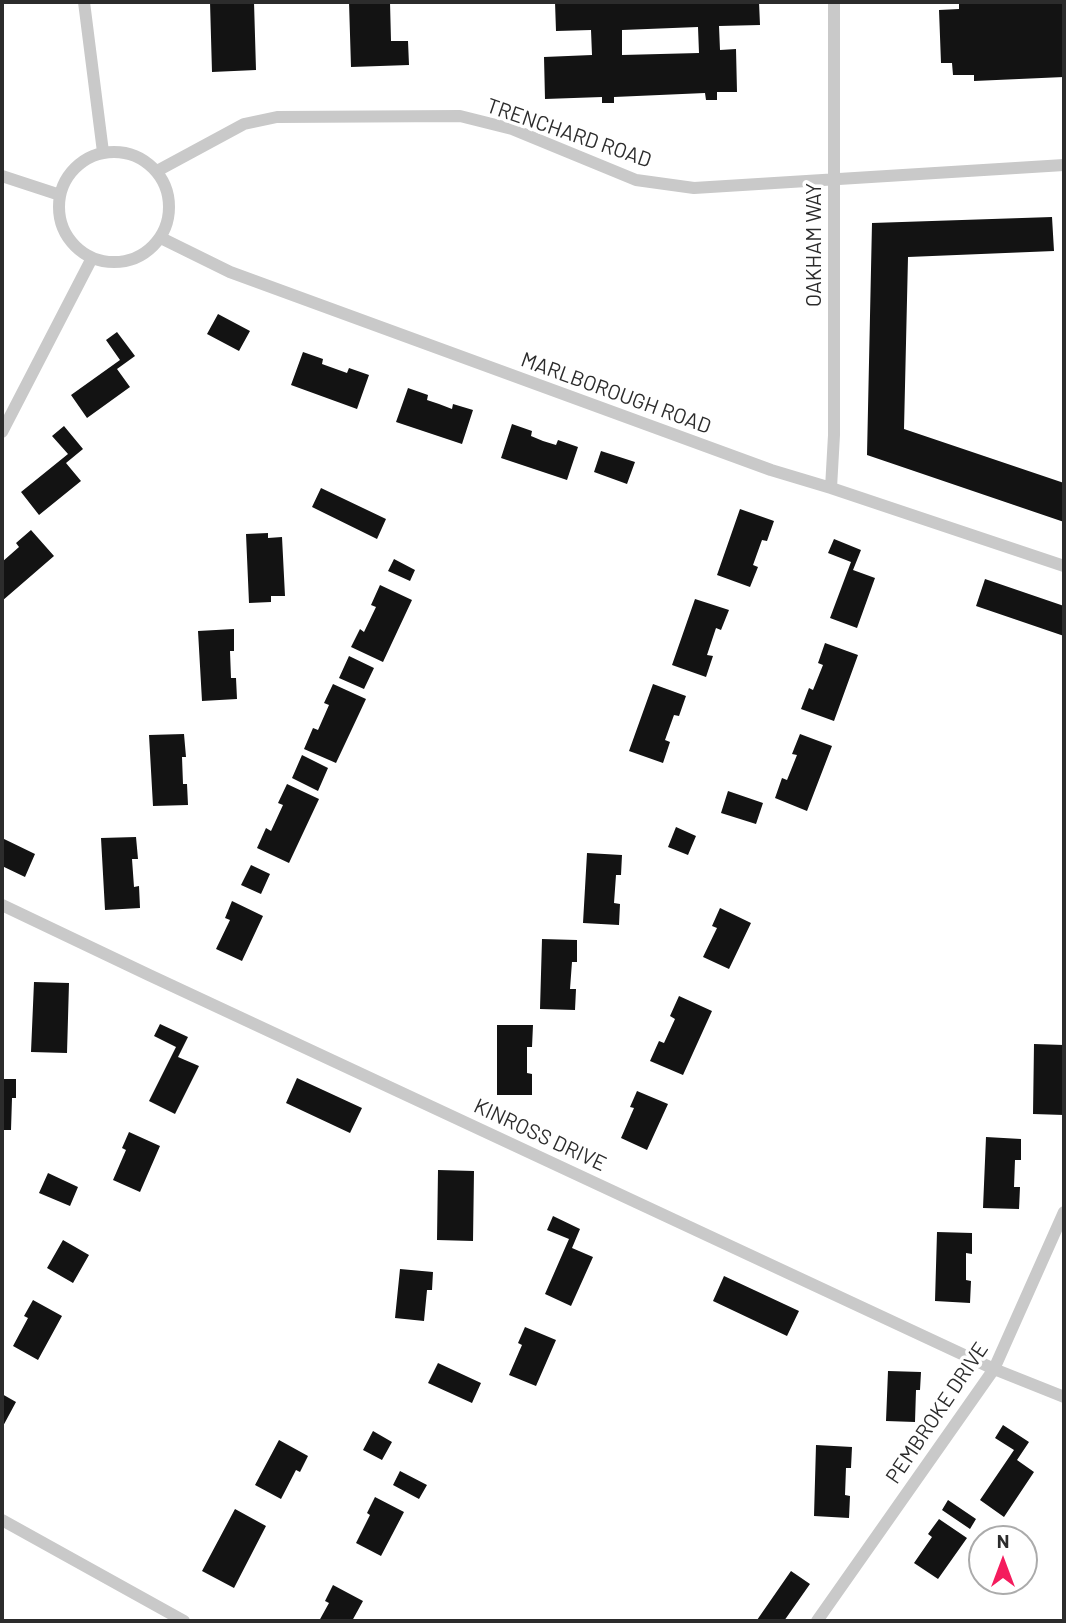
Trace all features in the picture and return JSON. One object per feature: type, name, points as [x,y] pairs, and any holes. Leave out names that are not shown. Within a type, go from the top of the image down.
[{"type":"lane","points":[[84,2],[103,152]]},
{"type":"lane","name":"OAKHAM WAY","points":[[831,488],[834,435],[834,2]]},
{"type":"lane","name":"TRENCHARD ROAD","points":[[157,172],[244,124],[277,117],[460,116],[512,129],[636,180],[695,188],[1064,165]]},
{"type":"lane","points":[[103,152],[118,152],[133,155],[157,172],[166,186],[170,204],[168,222],[161,238],[150,250],[137,258],[107,262],[92,258],[76,247],[65,232],[59,214],[60,195],[65,180],[75,167],[103,152]]},
{"type":"lane","points":[[2,176],[60,195]]},
{"type":"lane","name":"MARLBOROUGH ROAD","points":[[161,238],[230,272],[771,470],[1064,566]]},
{"type":"lane","points":[[2,432],[92,258]]},
{"type":"lane","name":"KINROSS DRIVE","points":[[2,905],[994,1368],[1064,1397]]},
{"type":"lane","name":"PEMBROKE DRIVE","points":[[817,1621],[994,1368],[1064,1212]]},
{"type":"lane","points":[[2,1520],[184,1621]]},
{"type":"building","points":[[210,2],[254,2],[256,70],[212,72]]},
{"type":"building","points":[[349,2],[390,2],[391,41],[408,41],[409,65],[351,67]]},
{"type":"building","points":[[555,2],[759,2],[760,25],[719,26],[720,50],[736,49],[737,92],[717,92],[717,100],[706,100],[705,93],[614,97],[614,103],[602,103],[602,97],[545,99],[544,57],[592,55],[591,30],[556,31]],"holes":[[[698,27],[699,53],[622,55],[622,30]]]},
{"type":"building","points":[[959,2],[1064,2],[1064,77],[974,81],[974,75],[953,75],[952,63],[941,63],[939,10],[959,9]]},
{"type":"building","points":[[1052,217],[1054,251],[908,257],[904,429],[1064,483],[1064,522],[867,455],[872,223]]},
{"type":"building","points":[[218,314],[250,331],[239,351],[207,334]]},
{"type":"building","points":[[117,332],[135,356],[117,369],[130,387],[87,418],[71,395],[120,360],[106,340]]},
{"type":"building","points":[[303,352],[323,359],[322,364],[347,373],[349,368],[369,375],[357,409],[291,385]]},
{"type":"building","points":[[408,388],[428,395],[427,400],[452,409],[453,404],[473,410],[462,444],[396,422]]},
{"type":"building","points":[[512,424],[532,431],[531,436],[543,441],[556,445],[558,440],[578,447],[567,480],[501,458]]},
{"type":"building","points":[[64,426],[83,449],[66,463],[81,481],[39,515],[21,492],[68,454],[52,436]]},
{"type":"building","points":[[601,451],[635,462],[627,484],[594,472]]},
{"type":"building","points":[[321,488],[386,519],[377,539],[312,507]]},
{"type":"building","points":[[740,509],[774,521],[767,541],[762,540],[753,565],[758,567],[750,587],[717,575]]},
{"type":"building","points":[[31,530],[54,556],[2,601],[2,562],[19,547],[16,543]]},
{"type":"building","points":[[268,533],[268,538],[282,537],[285,596],[271,596],[271,602],[249,603],[246,534]]},
{"type":"building","points":[[834,539],[861,550],[853,570],[875,578],[857,628],[830,618],[851,562],[828,553]]},
{"type":"building","points":[[394,559],[415,570],[410,581],[388,571]]},
{"type":"building","points":[[985,579],[1064,606],[1064,636],[976,606]]},
{"type":"building","points":[[380,585],[412,600],[383,662],[351,647],[360,629],[364,632],[376,607],[371,605]]},
{"type":"building","points":[[695,599],[729,610],[721,630],[716,628],[707,655],[713,656],[706,677],[672,665]]},
{"type":"building","points":[[234,629],[234,651],[230,651],[231,678],[236,678],[237,699],[202,701],[198,631]]},
{"type":"building","points":[[825,643],[858,655],[834,721],[801,709],[809,688],[813,690],[823,665],[818,663]]},
{"type":"building","points":[[349,656],[374,668],[364,689],[339,678]]},
{"type":"building","points":[[333,684],[366,699],[336,763],[304,749],[313,728],[318,730],[329,705],[324,703]]},
{"type":"building","points":[[653,684],[686,696],[679,716],[674,715],[665,740],[670,742],[663,763],[629,751]]},
{"type":"building","points":[[184,734],[186,757],[182,757],[183,784],[187,784],[188,805],[153,806],[149,735]]},
{"type":"building","points":[[800,734],[832,746],[807,811],[775,798],[782,778],[787,780],[797,755],[792,754]]},
{"type":"building","points":[[302,755],[328,768],[318,791],[292,778]]},
{"type":"building","points":[[287,784],[319,799],[289,863],[257,848],[266,828],[271,831],[283,805],[278,803]]},
{"type":"building","points":[[728,791],[763,803],[756,824],[721,813]]},
{"type":"building","points":[[676,827],[696,836],[688,855],[668,847]]},
{"type":"building","points":[[136,837],[138,859],[132,859],[134,887],[139,886],[140,908],[105,910],[101,838]]},
{"type":"building","points":[[2,838],[35,854],[25,877],[2,866]]},
{"type":"building","points":[[587,853],[622,855],[621,875],[616,875],[614,903],[620,904],[619,925],[583,923]]},
{"type":"building","points":[[251,865],[270,874],[261,894],[241,885]]},
{"type":"building","points":[[232,901],[263,916],[242,961],[216,949],[230,920],[225,918]]},
{"type":"building","points":[[720,908],[751,923],[729,969],[703,957],[717,928],[712,926]]},
{"type":"building","points":[[542,939],[577,940],[577,962],[572,962],[570,989],[576,989],[575,1010],[540,1009]]},
{"type":"building","points":[[34,982],[69,983],[67,1053],[31,1052]]},
{"type":"building","points":[[679,996],[712,1011],[683,1075],[650,1061],[659,1041],[664,1043],[675,1019],[670,1016]]},
{"type":"building","points":[[160,1024],[188,1037],[178,1057],[199,1066],[175,1114],[149,1101],[176,1047],[154,1036]]},
{"type":"building","points":[[497,1025],[533,1025],[532,1047],[527,1047],[527,1073],[532,1074],[532,1095],[497,1095]]},
{"type":"building","points":[[1034,1044],[1064,1045],[1064,1115],[1033,1114]]},
{"type":"building","points":[[297,1078],[362,1108],[350,1133],[286,1103]]},
{"type":"building","points":[[2,1079],[16,1079],[16,1098],[12,1098],[11,1130],[2,1130]]},
{"type":"building","points":[[637,1091],[668,1104],[647,1150],[621,1138],[634,1108],[630,1107]]},
{"type":"building","points":[[129,1132],[160,1146],[140,1192],[113,1180],[126,1150],[122,1148]]},
{"type":"building","points":[[986,1137],[1021,1139],[1021,1160],[1015,1160],[1014,1187],[1020,1187],[1019,1209],[983,1208]]},
{"type":"building","points":[[438,1170],[474,1171],[473,1241],[437,1240]]},
{"type":"building","points":[[48,1173],[78,1187],[70,1206],[39,1193]]},
{"type":"building","points":[[553,1216],[580,1229],[572,1248],[593,1257],[571,1306],[545,1294],[569,1239],[547,1230]]},
{"type":"building","points":[[937,1232],[972,1233],[972,1254],[966,1253],[966,1280],[971,1281],[970,1303],[935,1301]]},
{"type":"building","points":[[63,1240],[89,1255],[73,1283],[47,1268]]},
{"type":"building","points":[[400,1269],[433,1272],[432,1290],[427,1290],[424,1321],[395,1318]]},
{"type":"building","points":[[724,1276],[799,1311],[787,1336],[713,1301]]},
{"type":"building","points":[[33,1300],[62,1316],[38,1360],[13,1346],[28,1318],[24,1316]]},
{"type":"building","points":[[525,1327],[556,1340],[536,1386],[509,1375],[522,1345],[518,1343]]},
{"type":"building","points":[[438,1363],[481,1383],[472,1403],[428,1383]]},
{"type":"building","points":[[888,1371],[921,1372],[920,1390],[916,1390],[915,1422],[886,1421]]},
{"type":"building","points":[[2,1394],[16,1402],[2,1428]]},
{"type":"building","points":[[1003,1425],[1029,1442],[1017,1460],[1034,1472],[1004,1517],[980,1500],[1014,1450],[995,1438]]},
{"type":"building","points":[[373,1431],[392,1442],[382,1460],[363,1450]]},
{"type":"building","points":[[279,1440],[308,1456],[300,1472],[296,1470],[281,1499],[255,1485]]},
{"type":"building","points":[[816,1445],[852,1447],[851,1468],[846,1468],[845,1495],[850,1496],[849,1518],[814,1516]]},
{"type":"building","points":[[400,1471],[427,1485],[419,1499],[393,1485]]},
{"type":"building","points":[[375,1497],[404,1512],[381,1556],[356,1543],[370,1515],[367,1513]]},
{"type":"building","points":[[948,1500],[976,1519],[968,1528],[942,1510]]},
{"type":"building","points":[[235,1509],[266,1526],[234,1588],[202,1571]]},
{"type":"building","points":[[939,1519],[967,1538],[938,1579],[914,1563],[932,1537],[928,1534]]},
{"type":"building","points":[[791,1571],[810,1584],[784,1621],[757,1620]]},
{"type":"building","points":[[333,1585],[363,1601],[352,1621],[319,1621],[329,1603],[325,1601]]}]
